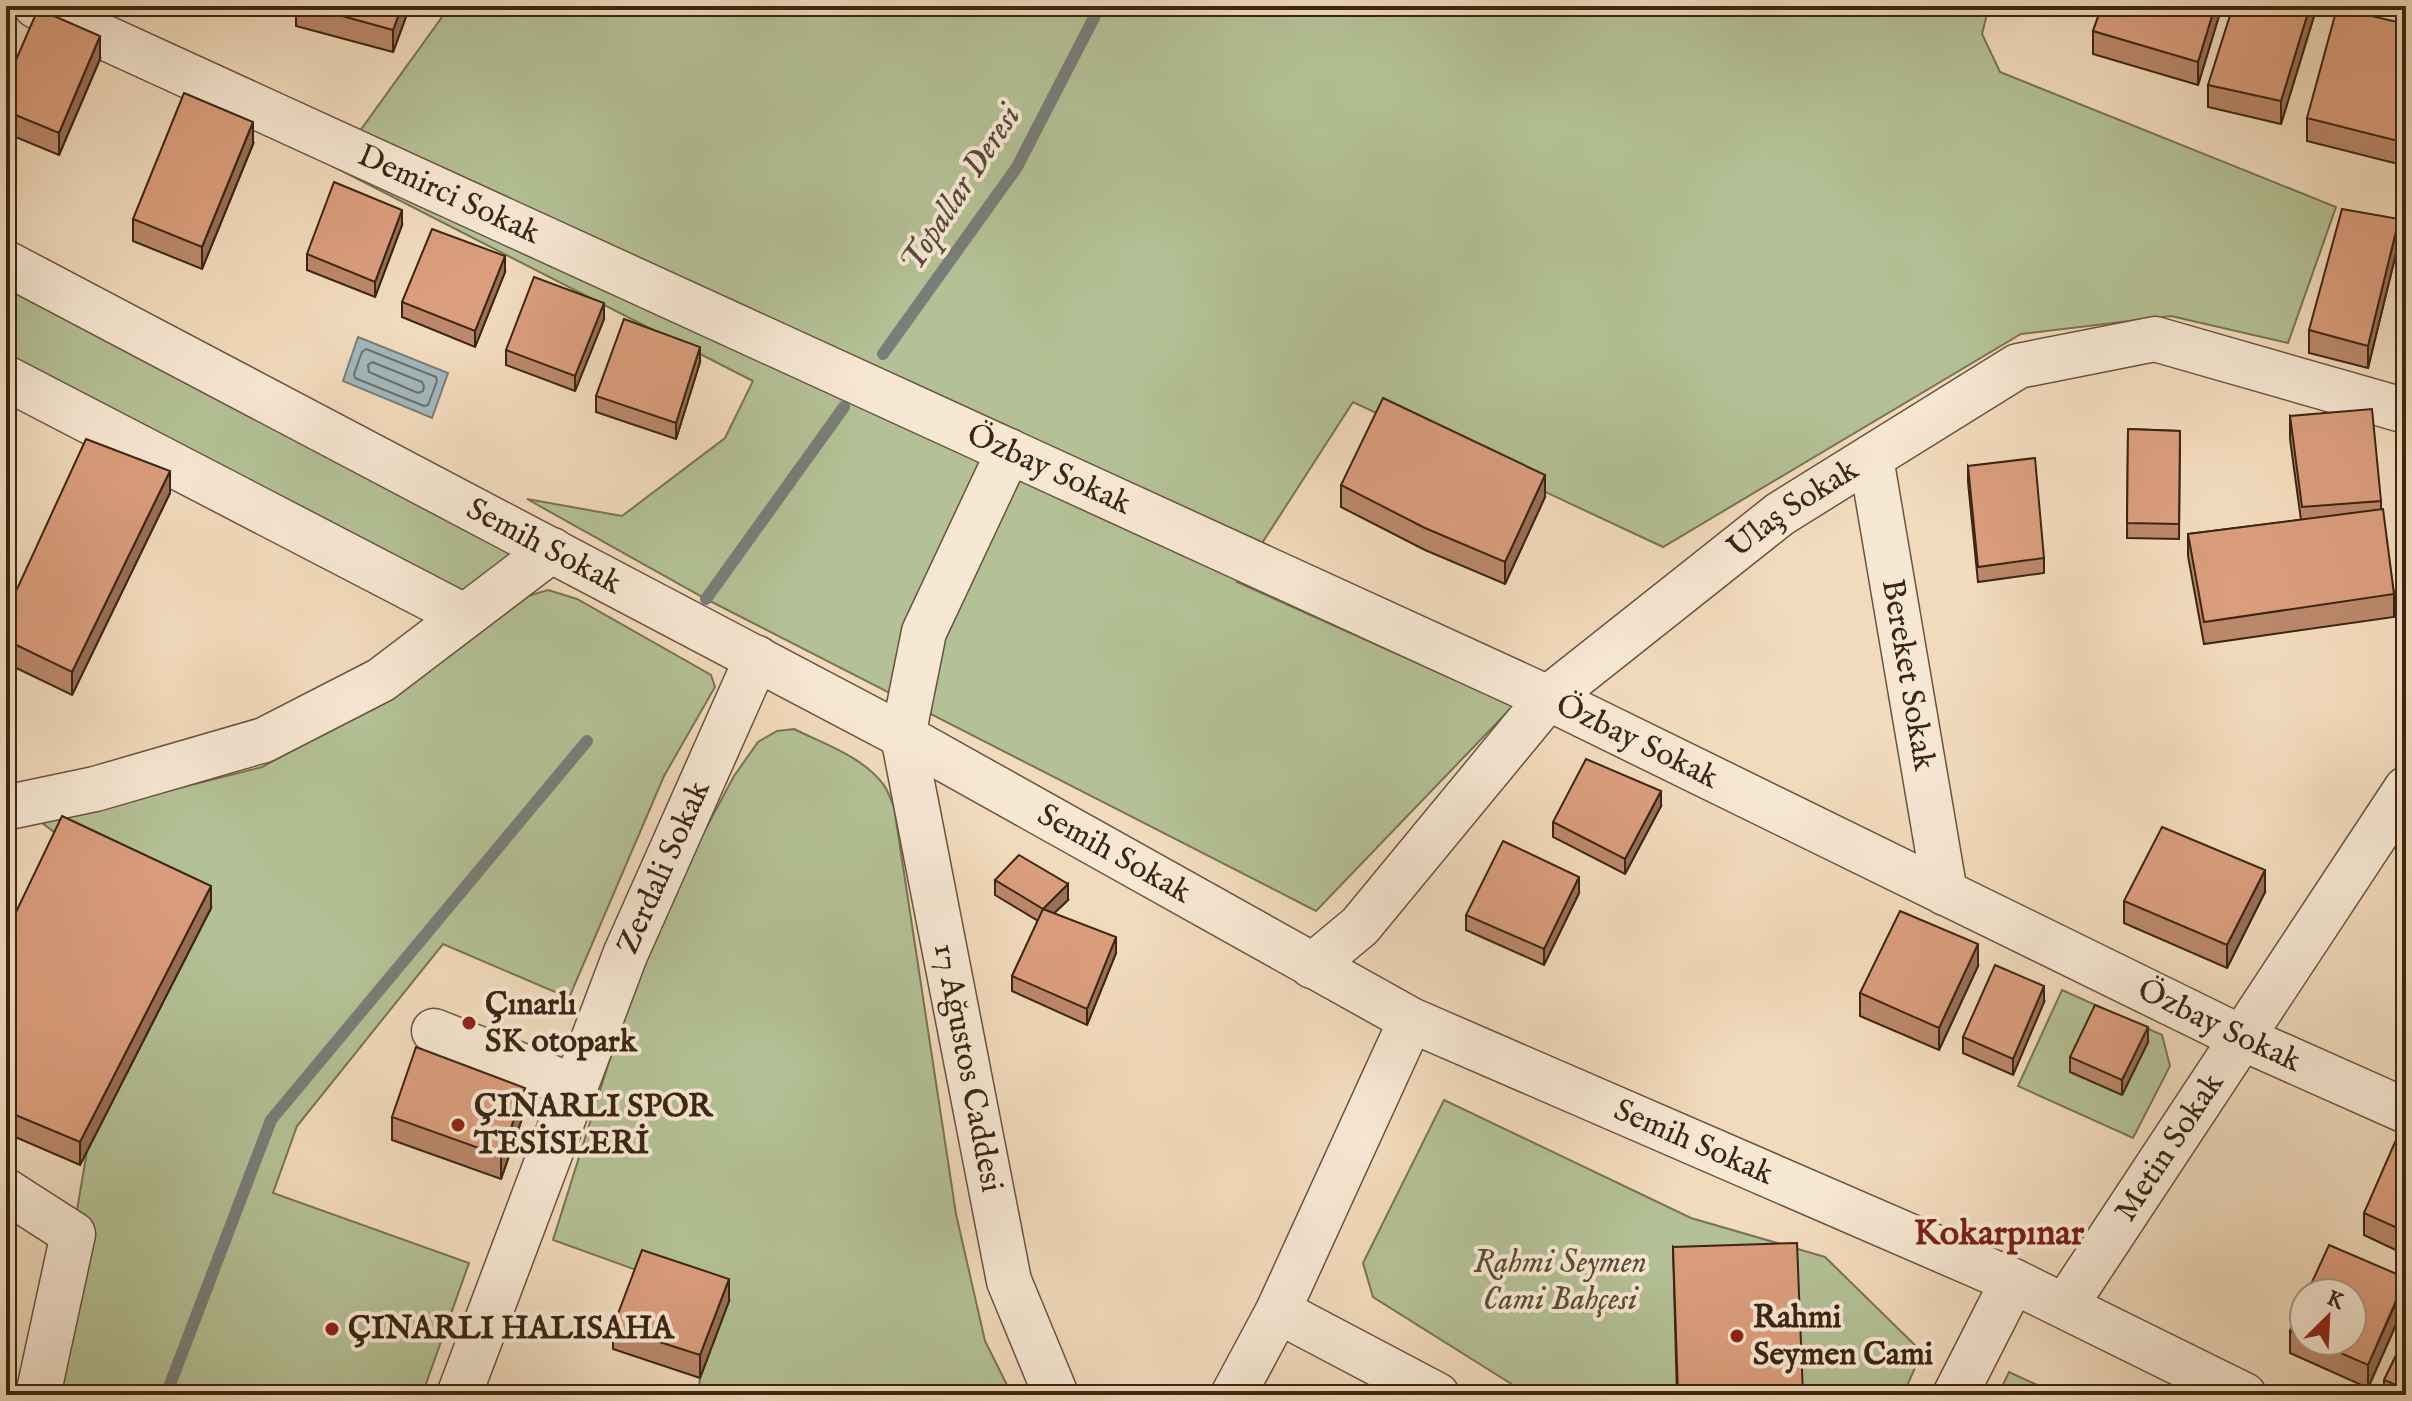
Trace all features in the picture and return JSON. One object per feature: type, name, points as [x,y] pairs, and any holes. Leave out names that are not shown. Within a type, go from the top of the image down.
[{"type":"street","name":"Demirci Sokak","points":[[36,6],[861,384]]},
{"type":"street","name":"Semih Sokak","points":[[6,263],[903,736],[1411,1020],[2013,1281],[2244,1395]]},
{"type":"street","name":"Ulaş Sokak","points":[[1312,966],[1360,926],[1548,698],[1780,514],[2018,366],[2155,339],[2406,411]]},
{"type":"street","points":[[6,378],[464,616]]},
{"type":"street","name":"Özbay Sokak","points":[[861,384],[1548,698],[2242,1038],[2406,1111]]},
{"type":"street","points":[[903,736],[924,632],[1009,451]]},
{"type":"street","name":"Bereket Sokak","points":[[1871,458],[1945,893]]},
{"type":"street","points":[[9,810],[95,789],[264,740],[381,680],[552,550]]},
{"type":"street","name":"Zerdali Sokak","points":[[459,1395],[625,955],[757,658]]},
{"type":"street","name":"17 Ağustos Caddesi","points":[[903,736],[1009,1281],[1056,1395]]},
{"type":"street","name":"Metin Sokak","points":[[2065,1306],[2406,789]]},
{"type":"street","points":[[1233,1395],[1278,1311],[1411,1020]]},
{"type":"street","points":[[434,1031],[575,1087]]},
{"type":"street","points":[[6,1191],[73,1234],[38,1395]]},
{"type":"street","points":[[1955,1395],[2013,1281]]},
{"type":"street","points":[[1278,1311],[1437,1395]]},
{"type":"green space","points":[[450,6],[1989,6],[1982,34],[2000,72],[2336,207],[2288,343],[2171,316],[2021,334],[1663,547],[1353,402],[1237,582],[1513,706],[1316,911],[706,599],[527,499],[622,516],[725,438],[753,381],[334,167]]},
{"type":"green space","points":[[6,285],[515,552],[461,598],[6,357]]},
{"type":"green space","points":[[548,590],[577,599],[711,675],[715,687],[664,776],[569,998],[443,944],[297,1126],[273,1193],[469,1263],[422,1395],[38,1395],[73,1234],[87,1151],[211,908],[62,838],[42,823],[262,767],[391,697],[528,596]]},
{"type":"green space","points":[[794,729],[865,766],[885,786],[894,807],[956,1214],[985,1341],[1012,1395],[698,1395],[700,1378],[642,1272],[553,1240],[649,935],[734,776],[758,742],[777,731]]},
{"type":"green space","points":[[2062,990],[2162,1035],[2170,1066],[2133,1138],[2018,1086]]},
{"type":"green space","name":"Rahmi Seymen Cami Bahçesi","points":[[1444,1100],[1691,1218],[1825,1257],[1922,1352],[1903,1395],[1529,1395],[1373,1297],[1363,1263]]},
{"type":"green space","points":[[2009,1372],[2059,1395],[1998,1395]]},
{"type":"water","points":[[358,337],[448,373],[432,418],[343,381]]},
{"type":"building","points":[[306,6],[402,6],[393,30]]},
{"type":"building","points":[[2102,6],[2215,6],[2198,62],[2093,31]]},
{"type":"building","points":[[2233,6],[2310,6],[2281,101],[2208,85]]},
{"type":"building","points":[[2337,8],[2406,24],[2406,143],[2307,118]]},
{"type":"building","points":[[38,9],[100,36],[59,133],[6,111],[6,83]]},
{"type":"building","points":[[184,93],[253,122],[202,247],[133,219]]},
{"type":"building","points":[[334,182],[402,210],[375,282],[307,254]]},
{"type":"building","points":[[2342,209],[2399,219],[2368,346],[2309,330]]},
{"type":"building","points":[[432,229],[505,256],[475,331],[402,302]]},
{"type":"building","points":[[534,277],[604,303],[575,376],[506,350]]},
{"type":"building","points":[[624,319],[700,347],[676,423],[596,396]]},
{"type":"building","points":[[1383,398],[1545,475],[1505,562],[1425,528],[1341,485]]},
{"type":"building","points":[[2372,409],[2381,501],[2302,507],[2290,416]]},
{"type":"building","points":[[2128,429],[2180,431],[2179,524],[2127,523]]},
{"type":"building","points":[[86,439],[170,471],[72,672],[6,640],[6,613]]},
{"type":"building","points":[[2035,458],[2044,558],[1978,567],[1968,466]]},
{"type":"building","points":[[2383,509],[2394,594],[2204,622],[2188,534]]},
{"type":"building","points":[[1586,759],[1661,791],[1625,859],[1553,822]]},
{"type":"building","points":[[62,816],[211,886],[80,1142],[6,1111],[6,933]]},
{"type":"building","points":[[2162,827],[2265,870],[2227,945],[2124,901]]},
{"type":"building","points":[[1503,841],[1579,877],[1544,949],[1466,915]]},
{"type":"building","points":[[1019,855],[1068,884],[1043,909],[995,880]]},
{"type":"building","points":[[1043,909],[1116,937],[1087,1009],[1012,976]]},
{"type":"building","points":[[1900,911],[1978,944],[1939,1028],[1860,993]]},
{"type":"building","points":[[1995,965],[2044,986],[2013,1059],[1963,1037]]},
{"type":"building","points":[[2095,1005],[2148,1027],[2122,1080],[2070,1057]]},
{"type":"building","name":"ÇINARLI SPOR TESİSLERİ","points":[[416,1047],[525,1088],[501,1156],[392,1117]]},
{"type":"building","points":[[2399,1133],[2406,1136],[2406,1232],[2364,1213]]},
{"type":"building","name":"Rahmi Seymen Cami","points":[[1797,1243],[1803,1395],[1678,1395],[1673,1247]]},
{"type":"building","points":[[2329,1245],[2406,1278],[2368,1365],[2350,1357],[2368,1357],[2368,1277],[2314,1277]]},
{"type":"building","points":[[642,1250],[729,1279],[700,1355],[613,1327]]},
{"type":"building","points":[[2406,1335],[2406,1389],[2384,1380]]},
{"type":"waterway","name":"Topallar Deresi","points":[[883,354],[1017,167],[1100,6]]},
{"type":"waterway","name":"Topallar Deresi","points":[[706,599],[844,407]]},
{"type":"waterway","points":[[166,1395],[271,1120],[587,741]]},
{"type":"place","name":"Çınarlı SK otopark","points":[[469,1023]]},
{"type":"place","name":"ÇINARLI SPOR TESİSLERİ","points":[[458,1125]]},
{"type":"place","name":"ÇINARLI HALISAHA","points":[[332,1329]]},
{"type":"place","name":"Rahmi Seymen Cami","points":[[1737,1336]]},
{"type":"district","name":"Kokarpınar","points":[[1999,1234]]}]
